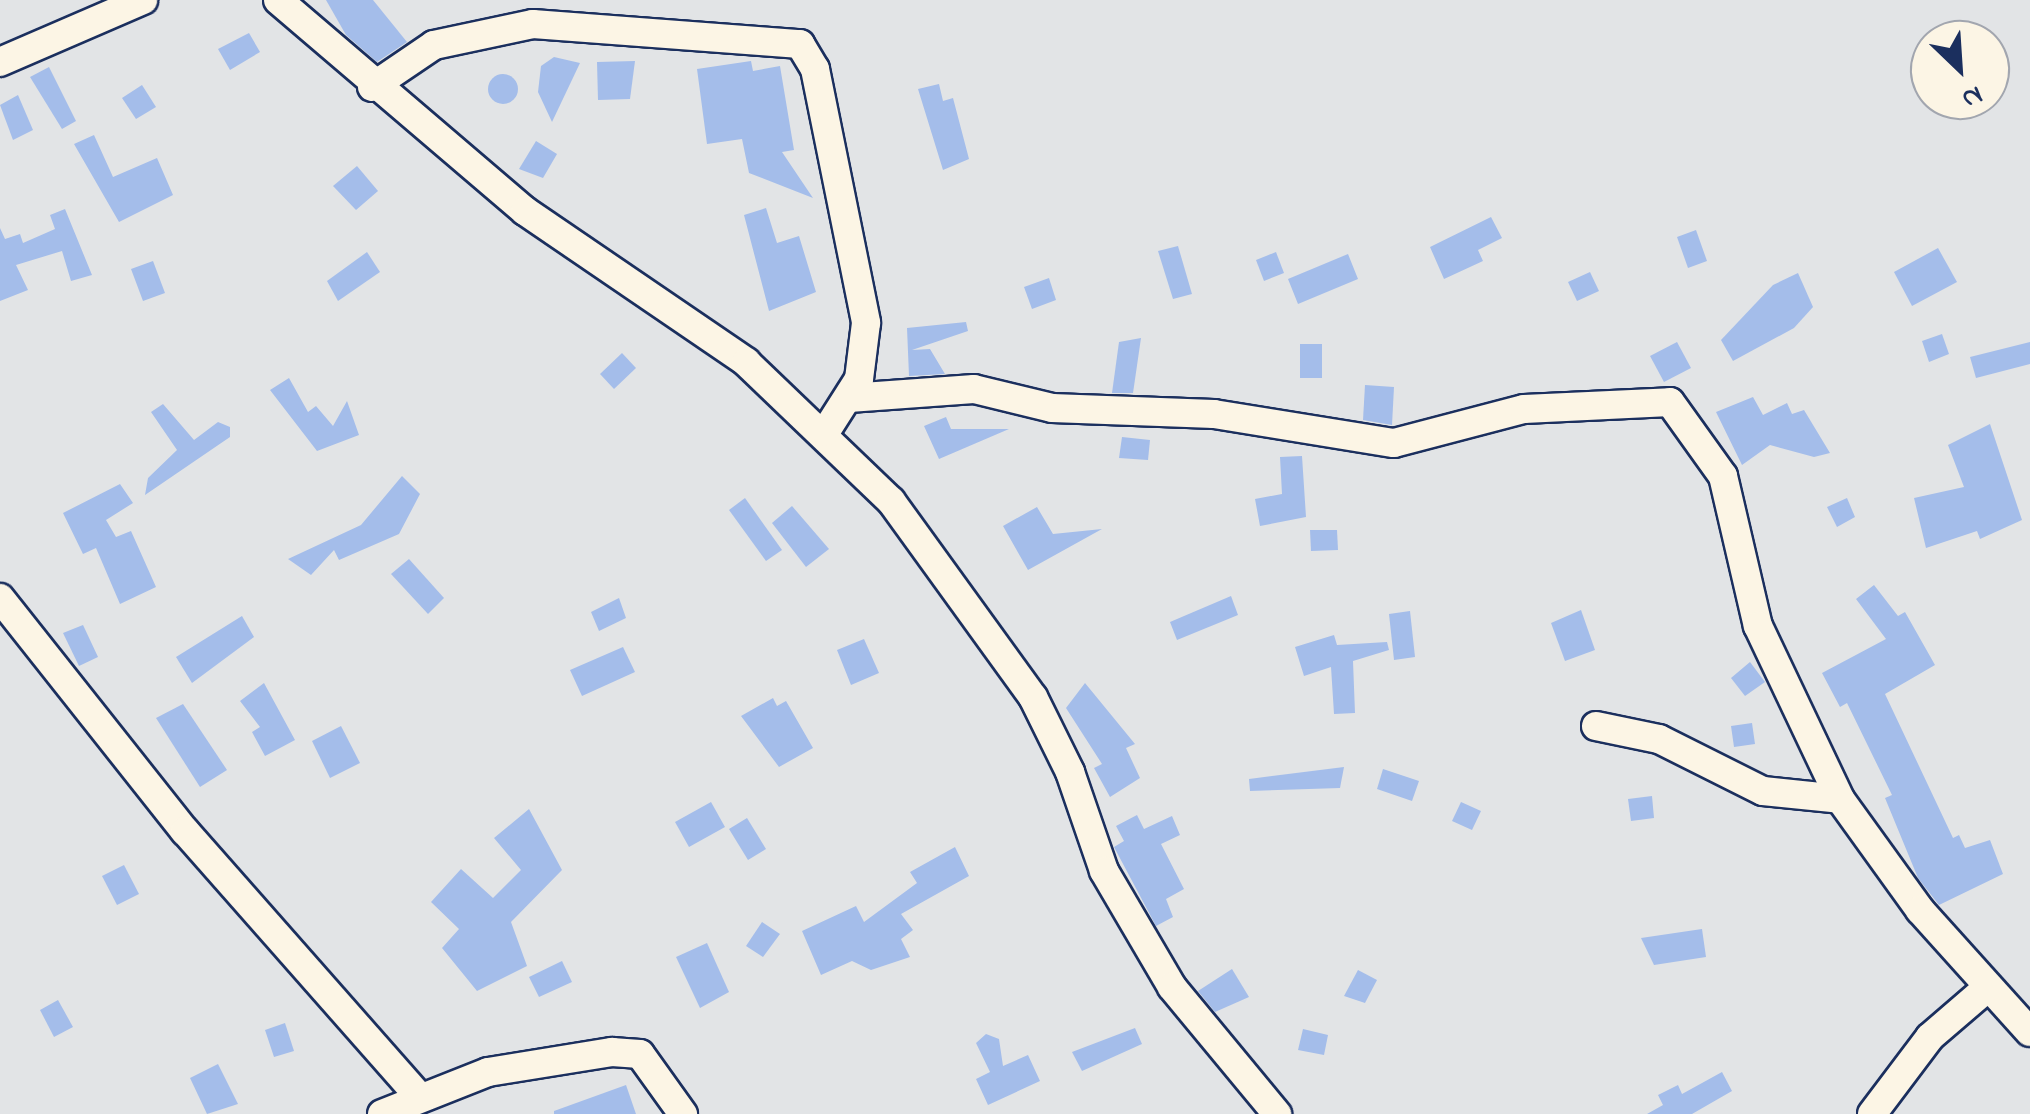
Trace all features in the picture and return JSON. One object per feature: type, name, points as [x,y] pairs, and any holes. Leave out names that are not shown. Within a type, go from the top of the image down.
[{"type":"street","points":[[0,62],[144,0]]},
{"type":"street","points":[[278,0],[372,87],[526,211],[688,318],[826,430],[999,642],[1070,772],[1123,904],[1172,987],[1274,1113]]},
{"type":"street","points":[[372,87],[434,45],[533,24],[800,44],[815,69],[866,323],[865,356],[849,398],[826,430]]},
{"type":"street","points":[[849,398],[974,389],[1052,408],[1214,414],[1394,443],[1524,410],[1670,402],[1723,476],[1758,626],[1840,799],[1987,988],[2030,1032]]},
{"type":"street","points":[[0,598],[184,832],[416,1094]]},
{"type":"street","points":[[1596,726],[1659,738],[1763,791],[1840,799]]},
{"type":"street","points":[[1872,1114],[1930,1038],[1987,988]]},
{"type":"street","points":[[382,1114],[416,1094],[488,1072],[612,1052],[640,1054],[683,1114]]},
{"type":"building","points":[[326,0],[373,0],[407,42],[377,62],[346,35]]},
{"type":"building","points":[[249,33],[260,52],[230,70],[218,49]]},
{"type":"building","points":[[554,57],[580,63],[552,122],[538,92],[541,66]]},
{"type":"building","points":[[635,61],[630,99],[598,100],[597,62]]},
{"type":"building","points":[[751,61],[753,71],[780,66],[794,150],[782,152],[813,198],[749,173],[742,139],[707,144],[697,69]]},
{"type":"building","points":[[49,67],[76,121],[62,129],[30,77]]},
{"type":"building","points":[[503,74],[514,78],[518,89],[514,100],[503,104],[492,100],[488,89],[492,78]]},
{"type":"building","points":[[939,84],[943,101],[953,98],[969,159],[943,170],[918,89]]},
{"type":"building","points":[[142,85],[156,107],[136,119],[122,98]]},
{"type":"building","points":[[18,95],[33,130],[13,140],[0,105]]},
{"type":"building","points":[[94,135],[113,177],[157,158],[173,195],[119,222],[74,144]]},
{"type":"building","points":[[536,141],[557,154],[543,178],[519,169]]},
{"type":"building","points":[[357,166],[378,191],[356,210],[333,186]]},
{"type":"building","points":[[766,208],[777,243],[799,236],[816,292],[769,311],[744,215]]},
{"type":"building","points":[[65,209],[92,275],[71,281],[62,251],[16,265],[28,290],[0,301],[0,228],[5,239],[20,234],[23,243],[55,229],[50,215]]},
{"type":"building","points":[[1491,217],[1502,238],[1478,250],[1483,261],[1444,279],[1430,247]]},
{"type":"building","points":[[1696,230],[1707,261],[1688,268],[1677,237]]},
{"type":"building","points":[[1178,246],[1192,294],[1173,299],[1158,251]]},
{"type":"building","points":[[1938,248],[1957,282],[1912,306],[1894,272]]},
{"type":"building","points":[[367,252],[380,272],[338,301],[327,281]]},
{"type":"building","points":[[1276,252],[1284,273],[1264,281],[1256,260]]},
{"type":"building","points":[[1348,254],[1358,279],[1298,304],[1288,279]]},
{"type":"building","points":[[153,261],[165,293],[143,301],[131,269]]},
{"type":"building","points":[[1590,272],[1599,291],[1577,301],[1568,282]]},
{"type":"building","points":[[1798,273],[1813,307],[1794,328],[1733,361],[1721,340],[1773,285]]},
{"type":"building","points":[[1049,278],[1056,300],[1032,309],[1024,287]]},
{"type":"building","points":[[966,322],[968,331],[912,350],[930,349],[945,374],[909,376],[907,328]]},
{"type":"building","points":[[1942,334],[1949,354],[1929,362],[1922,341]]},
{"type":"building","points":[[1141,338],[1133,393],[1112,393],[1119,342]]},
{"type":"building","points":[[1677,342],[1691,368],[1664,382],[1650,356]]},
{"type":"building","points":[[2030,342],[2030,364],[1976,378],[1970,357]]},
{"type":"building","points":[[1300,344],[1322,344],[1322,378],[1300,378]]},
{"type":"building","points":[[622,353],[636,368],[614,389],[600,374]]},
{"type":"building","points":[[289,378],[308,412],[316,406],[333,426],[347,401],[359,435],[317,451],[270,390]]},
{"type":"building","points":[[1365,385],[1394,387],[1392,425],[1363,420]]},
{"type":"building","points":[[1753,397],[1763,415],[1787,403],[1792,414],[1804,410],[1830,453],[1814,457],[1770,445],[1742,465],[1716,412]]},
{"type":"building","points":[[163,404],[194,440],[218,422],[230,427],[230,437],[145,495],[148,478],[177,450],[151,412]]},
{"type":"building","points":[[946,417],[951,429],[1009,429],[939,459],[924,426]]},
{"type":"building","points":[[1990,424],[2022,520],[1980,539],[1977,531],[1926,548],[1914,498],[1964,487],[1948,445]]},
{"type":"building","points":[[1122,437],[1150,440],[1148,460],[1119,458]]},
{"type":"building","points":[[1302,456],[1306,517],[1260,526],[1255,499],[1282,494],[1280,457]]},
{"type":"building","points":[[402,476],[420,494],[399,534],[339,560],[334,550],[311,575],[288,559],[361,525]]},
{"type":"building","points":[[120,484],[133,503],[106,520],[116,537],[131,531],[156,587],[120,604],[96,548],[83,554],[63,513]]},
{"type":"building","points":[[745,498],[782,550],[766,561],[729,510]]},
{"type":"building","points":[[1847,498],[1855,517],[1837,527],[1827,507]]},
{"type":"building","points":[[792,506],[829,549],[806,567],[772,523]]},
{"type":"building","points":[[1037,507],[1053,534],[1102,529],[1028,570],[1003,526]]},
{"type":"building","points":[[1310,530],[1337,530],[1338,550],[1311,551]]},
{"type":"building","points":[[409,559],[444,598],[428,614],[391,574]]},
{"type":"building","points":[[1874,585],[1898,616],[1905,612],[1935,665],[1885,694],[1953,838],[1959,835],[1965,848],[1990,840],[2003,874],[1939,905],[1918,878],[1885,798],[1892,795],[1847,703],[1840,707],[1822,673],[1886,639],[1856,599]]},
{"type":"building","points":[[1231,596],[1238,615],[1177,640],[1170,622]]},
{"type":"building","points":[[619,598],[626,618],[599,631],[591,612]]},
{"type":"building","points":[[1581,610],[1595,650],[1565,661],[1551,623]]},
{"type":"building","points":[[1410,611],[1415,657],[1394,660],[1389,614]]},
{"type":"building","points":[[242,616],[254,637],[192,683],[176,657]]},
{"type":"building","points":[[83,625],[98,657],[79,666],[63,633]]},
{"type":"building","points":[[1334,635],[1337,645],[1387,642],[1389,650],[1353,661],[1355,713],[1334,714],[1331,667],[1304,676],[1295,647]]},
{"type":"building","points":[[864,639],[879,673],[851,685],[837,650]]},
{"type":"building","points":[[623,647],[635,672],[582,696],[570,670]]},
{"type":"building","points":[[1750,662],[1765,682],[1745,696],[1731,678]]},
{"type":"building","points":[[264,683],[295,740],[265,756],[252,732],[260,727],[240,701]]},
{"type":"building","points":[[1085,683],[1135,744],[1126,748],[1140,778],[1110,797],[1094,768],[1102,764],[1066,708]]},
{"type":"building","points":[[773,698],[777,706],[786,701],[813,748],[779,767],[741,716]]},
{"type":"building","points":[[183,704],[227,770],[200,787],[156,718]]},
{"type":"building","points":[[1752,723],[1755,744],[1734,747],[1731,726]]},
{"type":"building","points":[[341,726],[360,763],[330,778],[312,741]]},
{"type":"building","points":[[1344,767],[1340,788],[1250,791],[1249,779]]},
{"type":"building","points":[[1383,769],[1419,781],[1412,801],[1377,789]]},
{"type":"building","points":[[1652,796],[1654,818],[1631,821],[1628,799]]},
{"type":"building","points":[[711,802],[725,827],[689,847],[675,822]]},
{"type":"building","points":[[1461,802],[1481,811],[1472,830],[1452,821]]},
{"type":"building","points":[[529,809],[562,870],[511,922],[527,966],[477,991],[442,948],[459,929],[431,902],[461,869],[493,898],[521,870],[494,838]]},
{"type":"building","points":[[1137,815],[1144,829],[1172,816],[1180,835],[1161,844],[1184,889],[1166,899],[1173,917],[1156,926],[1114,847],[1124,841],[1116,826]]},
{"type":"building","points":[[747,818],[766,849],[748,860],[729,829]]},
{"type":"building","points":[[955,847],[969,876],[901,914],[913,930],[901,939],[910,957],[871,970],[852,961],[821,975],[802,931],[856,906],[864,922],[917,883],[910,872]]},
{"type":"building","points":[[124,865],[139,894],[117,905],[102,876]]},
{"type":"building","points":[[762,922],[780,934],[763,957],[746,946]]},
{"type":"building","points":[[1702,929],[1706,957],[1654,965],[1641,938]]},
{"type":"building","points":[[707,943],[729,992],[700,1008],[676,957]]},
{"type":"building","points":[[562,961],[572,982],[539,997],[529,977]]},
{"type":"building","points":[[1232,969],[1249,997],[1215,1012],[1198,991]]},
{"type":"building","points":[[1358,970],[1377,980],[1365,1003],[1344,996]]},
{"type":"building","points":[[58,1000],[73,1027],[54,1037],[40,1010]]},
{"type":"building","points":[[285,1023],[294,1051],[274,1057],[265,1030]]},
{"type":"building","points":[[1135,1028],[1142,1044],[1082,1071],[1072,1052]]},
{"type":"building","points":[[1303,1029],[1328,1035],[1324,1055],[1298,1050]]},
{"type":"building","points":[[986,1034],[999,1039],[1003,1066],[1028,1055],[1040,1081],[988,1105],[976,1079],[990,1072],[976,1043]]},
{"type":"building","points":[[218,1064],[238,1104],[207,1114],[190,1078]]},
{"type":"building","points":[[1722,1072],[1732,1091],[1692,1114],[1647,1114],[1663,1105],[1658,1095],[1678,1085],[1682,1094]]},
{"type":"building","points":[[626,1085],[636,1114],[554,1114],[554,1111]]}]
